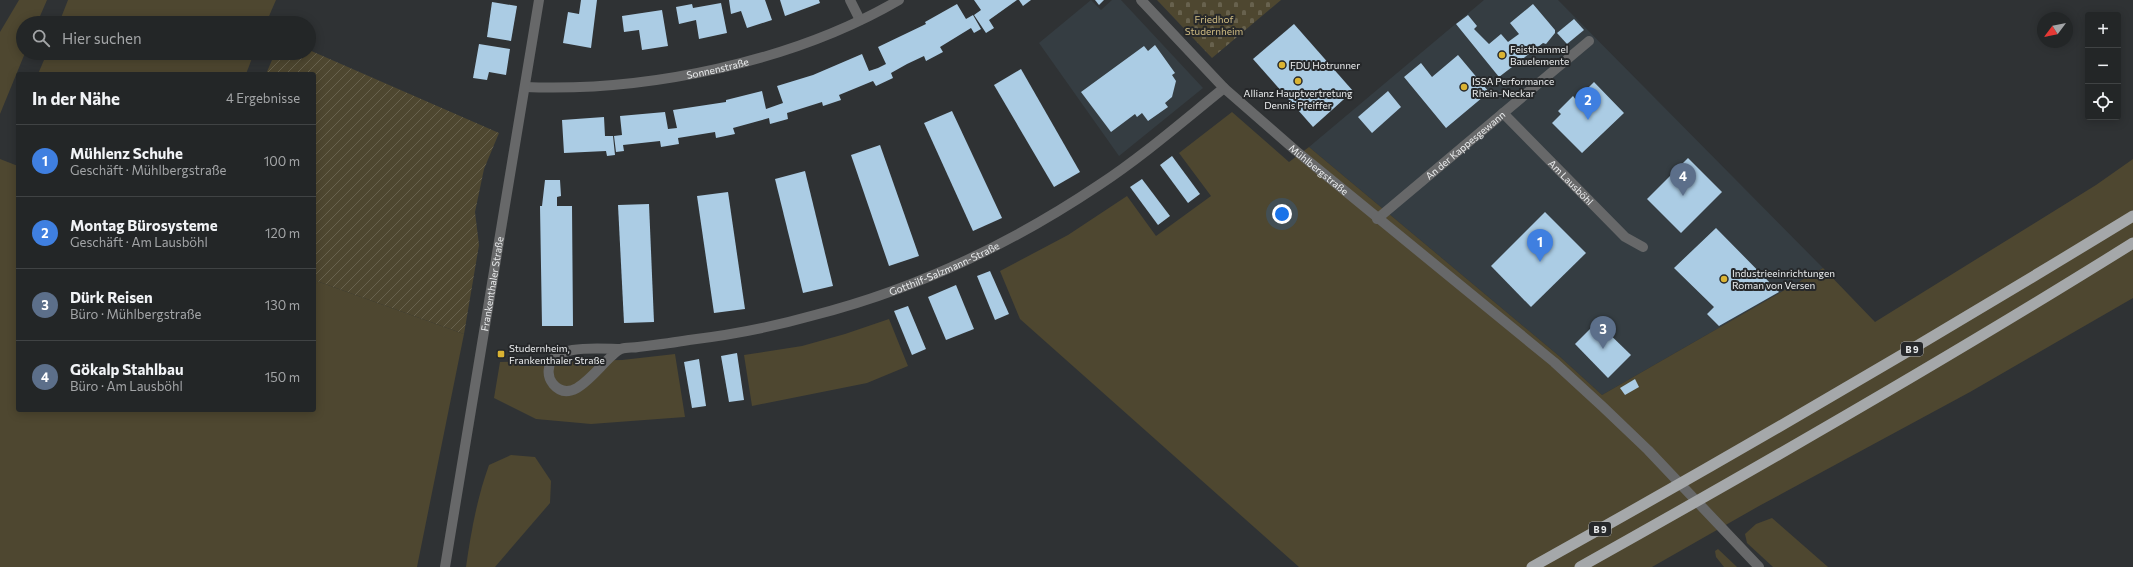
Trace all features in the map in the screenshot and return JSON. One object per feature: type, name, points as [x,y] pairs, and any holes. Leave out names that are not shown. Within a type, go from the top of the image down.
[{"type":"highway","name":"B 9","points":[[1532,567],[1690,479],[1980,309],[2133,216]]},
{"type":"highway","name":"B 9","points":[[1580,567],[1686,508],[2046,297],[2133,243]]},
{"type":"street","name":"Frankenthaler Straße","points":[[446,567],[540,0]]},
{"type":"street","points":[[850,0],[860,20]]},
{"type":"street","name":"Sonnenstraße","points":[[525,87],[562,88],[633,83],[715,69],[770,54],[860,20],[899,0]]},
{"type":"street","name":"Mühlbergstraße","points":[[1141,0],[1224,88],[1295,150],[1378,219],[1554,362],[1609,412],[1704,508],[1759,567]]},
{"type":"street","name":"An der Kappesgewann","points":[[1378,219],[1589,41]]},
{"type":"street","name":"Gotthilf-Salzmann-Straße","points":[[621,349],[576,390],[564,391],[554,384],[548,374],[549,362],[556,355],[565,350],[621,349],[708,338],[795,321],[841,309],[931,275],[1013,237],[1086,193],[1139,157],[1224,88]]},
{"type":"street","name":"Am Lausböhl","points":[[1503,113],[1625,237],[1643,247]]},
{"type":"shaded area","points":[[1091,0],[1101,10],[1112,0],[1121,0],[1203,88],[1119,156],[1039,43]]},
{"type":"shaded area","points":[[1484,0],[1558,0],[1823,268],[1602,395],[1559,356],[1309,147]]},
{"type":"green space","points":[[19,0],[47,0],[40,16],[16,16],[16,60],[22,60],[0,114],[0,32]]},
{"type":"green space","points":[[68,0],[276,0],[269,16],[62,16]]},
{"type":"green space","name":"Friedhof Studernheim","points":[[1157,0],[1281,0],[1212,58]]},
{"type":"green space","points":[[316,53],[499,133],[484,169],[475,212],[479,245],[464,334],[316,281],[316,72],[267,72],[272,60],[316,60]]},
{"type":"green space","points":[[44,60],[251,60],[247,72],[39,72]]},
{"type":"green space","points":[[1232,112],[1289,162],[1309,147],[1559,356],[1602,395],[1823,268],[1875,322],[2096,185],[2133,159],[2133,298],[1970,392],[1759,506],[1652,567],[1299,567],[1020,319],[1000,271],[1068,235],[1127,196],[1156,236],[1211,196],[1179,153]]},
{"type":"green space","points":[[0,159],[16,165],[16,412],[316,412],[316,281],[464,334],[417,567],[0,567]]},
{"type":"green space","points":[[889,319],[908,366],[867,383],[752,406],[744,355],[802,346],[845,334]]},
{"type":"green space","points":[[675,354],[685,417],[591,424],[536,419],[494,398],[500,362],[622,360]]},
{"type":"green space","points":[[511,455],[535,457],[551,481],[550,503],[495,567],[466,567],[475,515],[489,465]]},
{"type":"green space","points":[[1772,518],[1828,567],[1773,567],[1747,543],[1745,534],[1756,524]]},
{"type":"green space","points":[[1718,549],[1737,567],[1724,567],[1716,557],[1715,551]]},
{"type":"building","points":[[581,0],[597,0],[591,48],[563,43],[568,12],[579,14]]},
{"type":"building","points":[[729,0],[765,0],[772,20],[747,28],[741,11],[731,14]]},
{"type":"building","points":[[780,0],[819,0],[820,3],[785,16]]},
{"type":"building","points":[[974,0],[1017,0],[989,20],[994,28],[986,33],[974,15],[981,10]]},
{"type":"building","points":[[1019,0],[1031,0],[1023,6]]},
{"type":"building","points":[[1095,0],[1104,0],[1099,5]]},
{"type":"building","points":[[492,2],[517,6],[511,41],[487,37]]},
{"type":"building","points":[[721,3],[727,33],[699,39],[696,20],[679,24],[676,7],[692,4],[693,8]]},
{"type":"building","points":[[957,4],[966,19],[973,15],[981,29],[974,33],[971,28],[940,47],[943,52],[926,61],[924,56],[907,64],[891,73],[893,78],[876,86],[873,81],[839,95],[841,100],[823,106],[822,102],[787,113],[788,119],[770,124],[769,118],[733,128],[735,134],[716,138],[715,132],[678,138],[679,144],[661,147],[660,141],[623,145],[624,151],[616,152],[614,136],[622,135],[620,116],[665,112],[668,129],[677,128],[673,110],[726,102],[726,100],[762,91],[766,109],[783,103],[777,86],[813,75],[862,54],[869,71],[886,64],[878,47],[926,24],[925,22]]},
{"type":"building","points":[[1533,4],[1555,30],[1555,33],[1546,44],[1543,43],[1499,77],[1456,24],[1468,15],[1477,26],[1474,29],[1489,44],[1501,34],[1508,42],[1519,34],[1510,23]]},
{"type":"building","points":[[662,10],[668,46],[642,50],[639,30],[624,32],[622,16]]},
{"type":"building","points":[[1574,19],[1584,30],[1567,44],[1557,33]]},
{"type":"building","points":[[1294,24],[1353,91],[1313,127],[1253,59]]},
{"type":"building","points":[[479,44],[510,49],[506,75],[489,72],[487,80],[473,78]]},
{"type":"building","points":[[1155,45],[1175,73],[1172,75],[1176,81],[1172,97],[1165,103],[1168,107],[1148,121],[1142,113],[1137,117],[1135,114],[1111,132],[1081,92],[1144,46],[1148,51]]},
{"type":"building","points":[[1458,55],[1489,92],[1446,128],[1404,77],[1421,63],[1432,77]]},
{"type":"building","points":[[1021,69],[1080,172],[1054,187],[994,85]]},
{"type":"building","points":[[1594,82],[1624,113],[1582,153],[1552,123],[1561,114],[1558,111],[1573,96],[1576,100]]},
{"type":"building","points":[[1388,91],[1401,107],[1372,133],[1358,117]]},
{"type":"building","points":[[952,111],[1002,218],[973,231],[924,123]]},
{"type":"building","points":[[604,117],[605,136],[613,136],[615,155],[607,156],[606,151],[564,153],[562,120]]},
{"type":"building","points":[[880,145],[919,256],[889,266],[851,155]]},
{"type":"building","points":[[1172,156],[1200,194],[1188,203],[1160,165]]},
{"type":"building","points":[[1688,158],[1722,192],[1681,233],[1647,199]]},
{"type":"building","points":[[805,171],[833,286],[803,293],[775,179]]},
{"type":"building","points":[[1142,179],[1170,216],[1158,225],[1130,187]]},
{"type":"building","points":[[545,180],[560,180],[561,196],[557,197],[557,206],[572,206],[573,326],[542,326],[540,206],[542,206]]},
{"type":"building","points":[[728,192],[745,309],[714,313],[697,196]]},
{"type":"building","points":[[649,204],[654,322],[624,323],[618,205]]},
{"type":"building","points":[[1545,212],[1586,253],[1531,307],[1491,266]]},
{"type":"building","points":[[1716,228],[1779,292],[1719,326],[1707,314],[1714,307],[1674,268]]},
{"type":"building","points":[[990,271],[1009,314],[995,320],[977,276]]},
{"type":"building","points":[[956,285],[974,329],[946,340],[928,297]]},
{"type":"building","points":[[908,306],[926,349],[912,355],[894,311]]},
{"type":"building","points":[[1597,322],[1631,355],[1608,378],[1575,344]]},
{"type":"building","points":[[737,353],[744,400],[729,402],[721,356]]},
{"type":"building","points":[[699,359],[706,406],[692,408],[684,362]]},
{"type":"building","points":[[1635,379],[1639,387],[1625,395],[1620,388]]},
{"type":"place","name":"Feisthammel Bauelemente","points":[[1502,55]]},
{"type":"place","name":"FDU Hotrunner","points":[[1282,65]]},
{"type":"place","name":"Allianz Hauptvertretung Dennis Pfeiffer","points":[[1298,81]]},
{"type":"place","name":"ISSA Performance Rhein-Neckar","points":[[1464,87]]},
{"type":"place","name":"Montag Bürosysteme","points":[[1588,120]]},
{"type":"place","name":"Gökalp Stahlbau","points":[[1683,196]]},
{"type":"place","name":"Mühlenz Schuhe","points":[[1540,262]]},
{"type":"place","name":"Industrieeinrichtungen Roman von Versen","points":[[1724,279]]},
{"type":"place","name":"Dürk Reisen","points":[[1603,349]]},
{"type":"place","name":"Studernheim, Frankenthaler Straße","points":[[501,354]]}]
